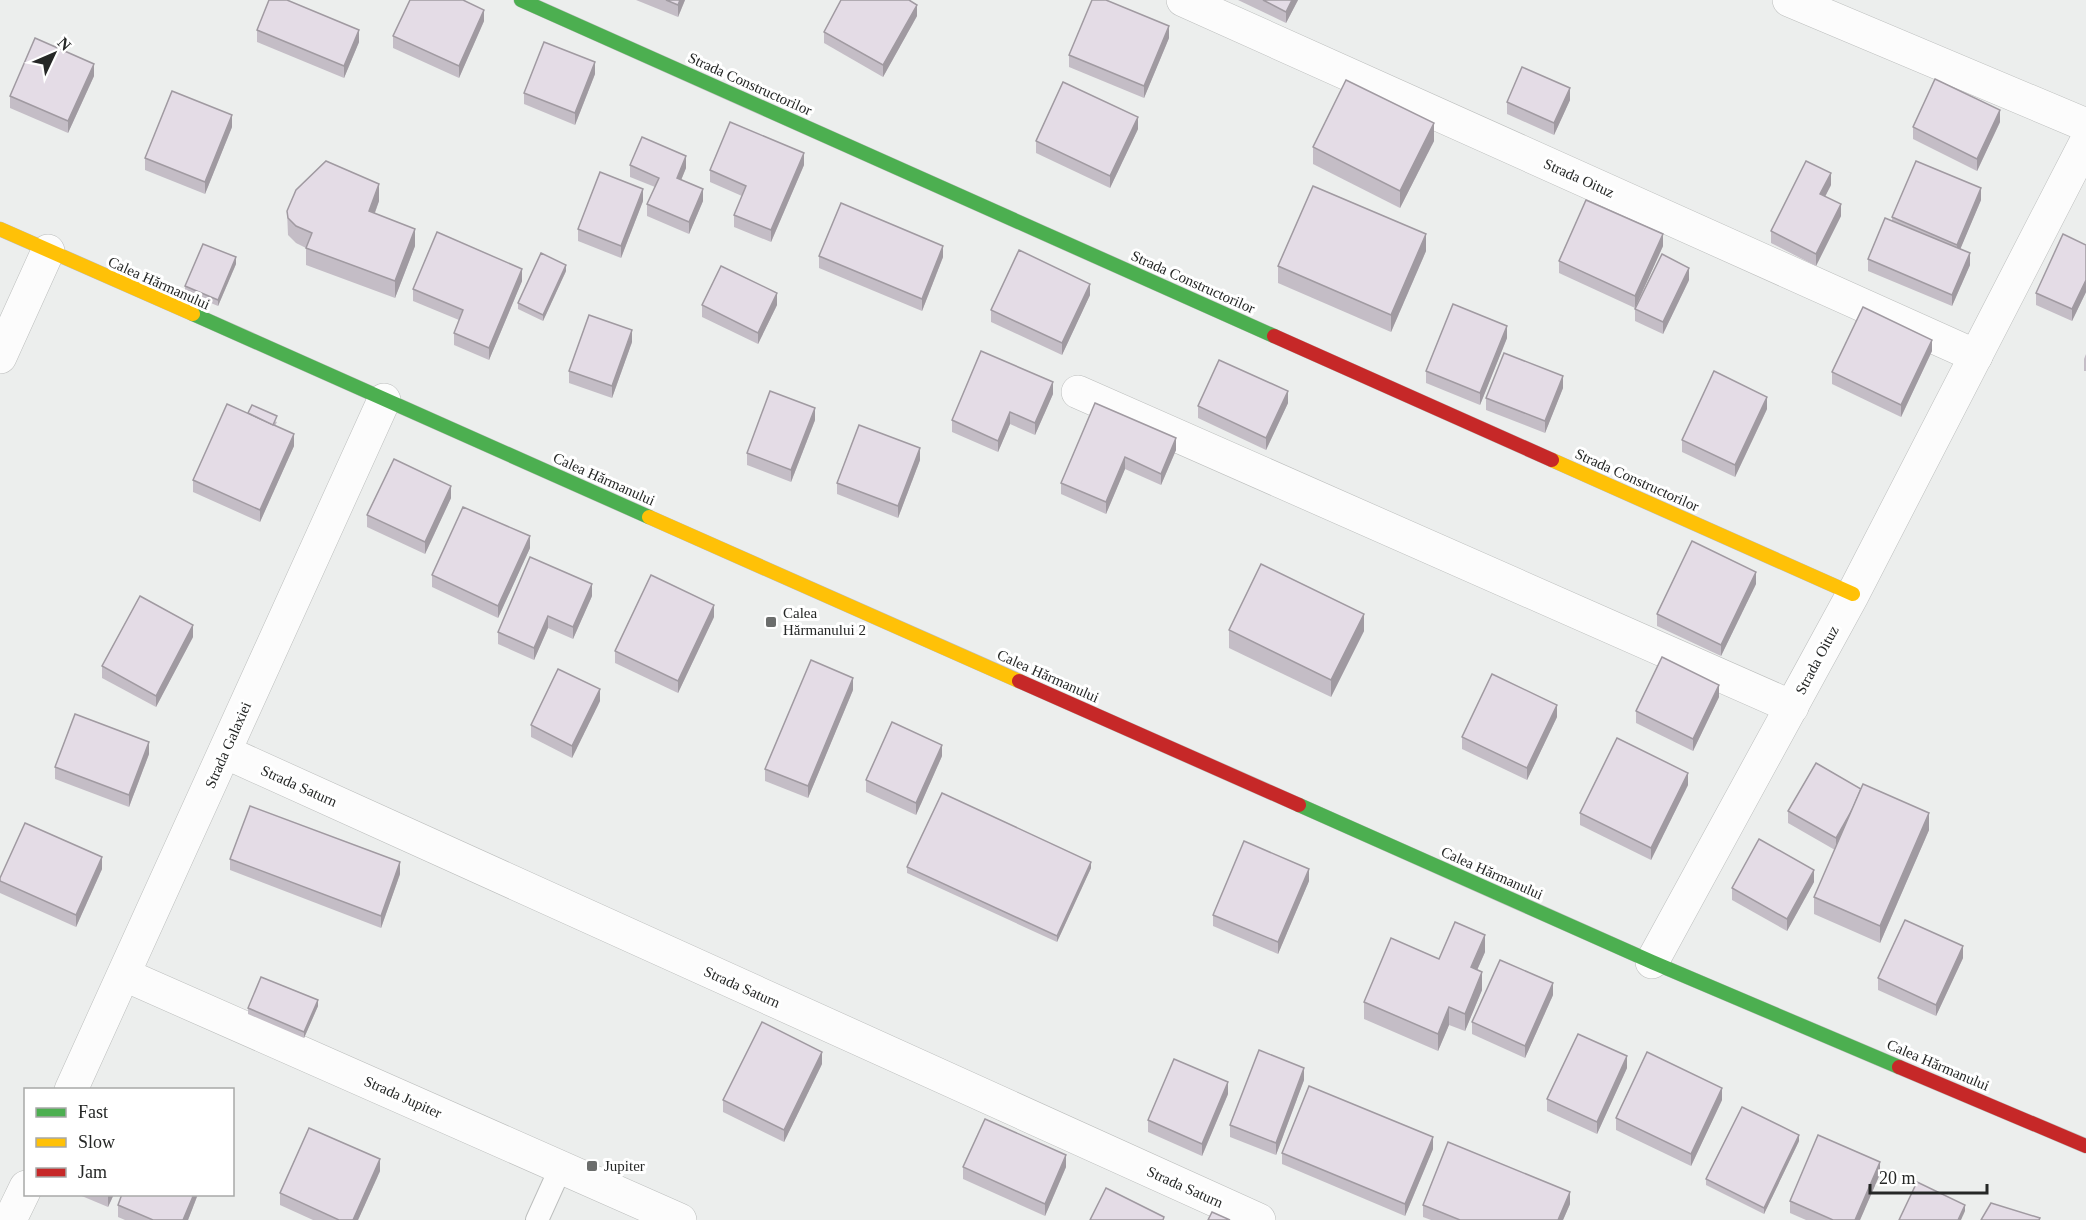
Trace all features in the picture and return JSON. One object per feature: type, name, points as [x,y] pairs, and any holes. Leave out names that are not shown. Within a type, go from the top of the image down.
[{"type":"street","name":"Strada Constructorilor","points":[[521,0],[1853,594]]},
{"type":"street","name":"Strada Oituz","points":[[1183,0],[1976,356]]},
{"type":"street","points":[[1789,0],[2086,125]]},
{"type":"street","name":"Strada Oituz","points":[[1652,962],[1853,594],[2086,142]]},
{"type":"street","name":"Calea Hărmanului","points":[[0,229],[1652,962],[2086,1146]]},
{"type":"street","points":[[0,357],[48,251]]},
{"type":"street","points":[[1078,392],[1792,707]]},
{"type":"street","name":"Strada Galaxiei","points":[[71,1088],[125,975],[384,400]]},
{"type":"street","name":"Strada Saturn","points":[[225,752],[1259,1220]]},
{"type":"street","name":"Strada Jupiter","points":[[125,975],[680,1220]]},
{"type":"street","points":[[10,1220],[24,1191]]},
{"type":"lane","points":[[537,1220],[561,1167]]},
{"type":"building","points":[[269,0],[287,0],[359,30],[344,66],[257,30]]},
{"type":"building","points":[[410,0],[463,0],[484,10],[459,66],[393,36]]},
{"type":"building","points":[[666,0],[680,0],[678,5]]},
{"type":"building","points":[[841,0],[909,0],[917,5],[883,65],[824,32]]},
{"type":"building","points":[[1092,0],[1106,0],[1169,26],[1144,86],[1069,55]]},
{"type":"building","points":[[1263,0],[1292,0],[1286,12]]},
{"type":"building","points":[[35,38],[94,64],[68,121],[10,96]]},
{"type":"building","points":[[544,42],[595,62],[575,113],[524,93]]},
{"type":"building","points":[[1522,67],[1570,88],[1554,123],[1507,102]]},
{"type":"building","points":[[1935,79],[2000,110],[1977,159],[1913,127]]},
{"type":"building","points":[[1346,80],[1434,123],[1400,191],[1313,147]]},
{"type":"building","points":[[1063,82],[1138,117],[1110,176],[1036,141]]},
{"type":"building","points":[[172,91],[232,115],[205,182],[145,158]]},
{"type":"building","points":[[730,122],[804,153],[771,230],[734,215],[746,186],[710,170]]},
{"type":"building","points":[[642,137],[686,156],[677,178],[703,189],[689,222],[647,204],[659,178],[630,165]]},
{"type":"building","points":[[326,161],[379,184],[369,211],[415,229],[395,281],[306,248],[312,233],[296,226],[288,218],[287,211],[296,190]]},
{"type":"building","points":[[1806,161],[1831,173],[1820,194],[1841,204],[1816,254],[1771,231]]},
{"type":"building","points":[[1916,161],[1981,188],[1957,245],[1892,217]]},
{"type":"building","points":[[600,172],[643,189],[621,246],[578,229]]},
{"type":"building","points":[[1313,186],[1426,234],[1391,315],[1278,266]]},
{"type":"building","points":[[1586,200],[1663,234],[1635,296],[1559,261]]},
{"type":"building","points":[[841,203],[943,246],[922,299],[819,256]]},
{"type":"building","points":[[1885,218],[1970,253],[1952,295],[1868,259]]},
{"type":"building","points":[[437,232],[522,269],[489,348],[454,333],[463,310],[413,289]]},
{"type":"building","points":[[2063,234],[2086,245],[2086,280],[2072,309],[2036,293]]},
{"type":"building","points":[[203,244],[236,257],[218,300],[185,286]]},
{"type":"building","points":[[1019,250],[1090,284],[1062,343],[991,310]]},
{"type":"building","points":[[541,253],[566,265],[543,315],[518,303]]},
{"type":"building","points":[[1662,254],[1689,268],[1663,322],[1635,309]]},
{"type":"building","points":[[721,266],[777,293],[758,333],[702,305]]},
{"type":"building","points":[[1453,304],[1507,326],[1480,393],[1426,371]]},
{"type":"building","points":[[1863,307],[1932,340],[1901,405],[1832,372]]},
{"type":"building","points":[[589,315],[632,330],[612,386],[569,371]]},
{"type":"building","points":[[981,351],[1053,382],[1035,423],[1010,412],[998,441],[952,420]]},
{"type":"building","points":[[1504,353],[1563,376],[1545,421],[1486,398]]},
{"type":"building","points":[[1219,360],[1288,391],[1266,438],[1198,406]]},
{"type":"building","points":[[1714,371],[1767,397],[1735,465],[1682,440]]},
{"type":"building","points":[[770,391],[815,408],[791,470],[747,453]]},
{"type":"building","points":[[1095,403],[1176,438],[1161,474],[1125,457],[1106,502],[1061,483]]},
{"type":"building","points":[[227,404],[294,434],[260,510],[193,480]]},
{"type":"building","points":[[252,405],[277,416],[273,425],[248,413]]},
{"type":"building","points":[[859,425],[920,448],[898,506],[837,483]]},
{"type":"building","points":[[394,459],[451,486],[425,542],[367,515]]},
{"type":"building","points":[[463,507],[530,536],[498,606],[432,575]]},
{"type":"building","points":[[1692,541],[1756,572],[1721,645],[1657,614]]},
{"type":"building","points":[[530,557],[592,584],[573,627],[548,616],[534,648],[498,632]]},
{"type":"building","points":[[1261,564],[1364,614],[1331,680],[1229,630]]},
{"type":"building","points":[[651,575],[714,605],[678,681],[615,651]]},
{"type":"building","points":[[140,596],[193,625],[156,696],[102,666]]},
{"type":"building","points":[[1662,657],[1719,685],[1693,739],[1636,711]]},
{"type":"building","points":[[811,660],[853,678],[808,786],[765,769]]},
{"type":"building","points":[[558,669],[600,689],[572,746],[531,725]]},
{"type":"building","points":[[1492,674],[1557,705],[1527,768],[1462,737]]},
{"type":"building","points":[[75,714],[149,742],[129,795],[55,767]]},
{"type":"building","points":[[892,722],[942,745],[916,803],[866,780]]},
{"type":"building","points":[[1617,738],[1688,773],[1651,848],[1580,813]]},
{"type":"building","points":[[1816,763],[1861,789],[1836,838],[1788,811]]},
{"type":"building","points":[[1863,784],[1929,813],[1880,926],[1814,897]]},
{"type":"building","points":[[942,793],[1091,862],[1057,936],[907,867]]},
{"type":"building","points":[[250,806],[400,862],[381,916],[230,859]]},
{"type":"building","points":[[25,823],[102,857],[76,915],[0,881]]},
{"type":"building","points":[[1759,839],[1814,870],[1787,919],[1732,888]]},
{"type":"building","points":[[1244,841],[1309,869],[1278,942],[1213,915]]},
{"type":"building","points":[[1905,920],[1963,946],[1936,1005],[1878,978]]},
{"type":"building","points":[[1455,922],[1485,935],[1471,967],[1482,972],[1465,1014],[1449,1007],[1438,1034],[1364,1002],[1391,938],[1439,959]]},
{"type":"building","points":[[1500,960],[1553,983],[1525,1046],[1472,1022]]},
{"type":"building","points":[[261,977],[318,1000],[304,1032],[248,1008]]},
{"type":"building","points":[[762,1022],[822,1052],[784,1130],[723,1100]]},
{"type":"building","points":[[1578,1034],[1627,1056],[1597,1122],[1547,1099]]},
{"type":"building","points":[[1259,1050],[1304,1068],[1276,1143],[1230,1125]]},
{"type":"building","points":[[1647,1052],[1722,1088],[1691,1154],[1616,1118]]},
{"type":"building","points":[[1174,1059],[1228,1082],[1202,1144],[1148,1120]]},
{"type":"building","points":[[1309,1086],[1433,1137],[1405,1204],[1282,1153]]},
{"type":"building","points":[[1742,1107],[1799,1135],[1764,1208],[1706,1179]]},
{"type":"building","points":[[985,1119],[1066,1155],[1045,1204],[963,1167]]},
{"type":"building","points":[[309,1128],[380,1159],[353,1220],[339,1220],[280,1193]]},
{"type":"building","points":[[1818,1135],[1880,1162],[1855,1220],[1833,1220],[1790,1201]]},
{"type":"building","points":[[1448,1142],[1570,1192],[1558,1220],[1460,1220],[1423,1205]]},
{"type":"building","points":[[1917,1182],[1965,1205],[1958,1220],[1899,1220]]},
{"type":"building","points":[[1106,1188],[1164,1217],[1163,1220],[1090,1220]]},
{"type":"building","points":[[121,1196],[193,1196],[183,1220],[153,1220],[118,1205]]},
{"type":"building","points":[[1991,1203],[2040,1218],[2039,1220],[1981,1220]]},
{"type":"building","points":[[1212,1212],[1230,1220],[1208,1220]]},
{"type":"traffic: fast","points":[[521,0],[1274,336]]},
{"type":"traffic: fast","points":[[193,314],[649,517]]},
{"type":"traffic: fast","points":[[1299,805],[1652,962],[1899,1067]]},
{"type":"traffic: slow","points":[[0,229],[193,314]]},
{"type":"traffic: slow","points":[[1552,460],[1853,594]]},
{"type":"traffic: slow","points":[[649,517],[1019,681]]},
{"type":"traffic: jam","points":[[1274,336],[1552,460]]},
{"type":"traffic: jam","points":[[1019,681],[1299,805]]},
{"type":"traffic: jam","points":[[1899,1067],[2086,1146]]},
{"type":"place","name":"Calea Hărmanului 2","points":[[771,622]]},
{"type":"place","name":"Jupiter","points":[[592,1166]]}]
